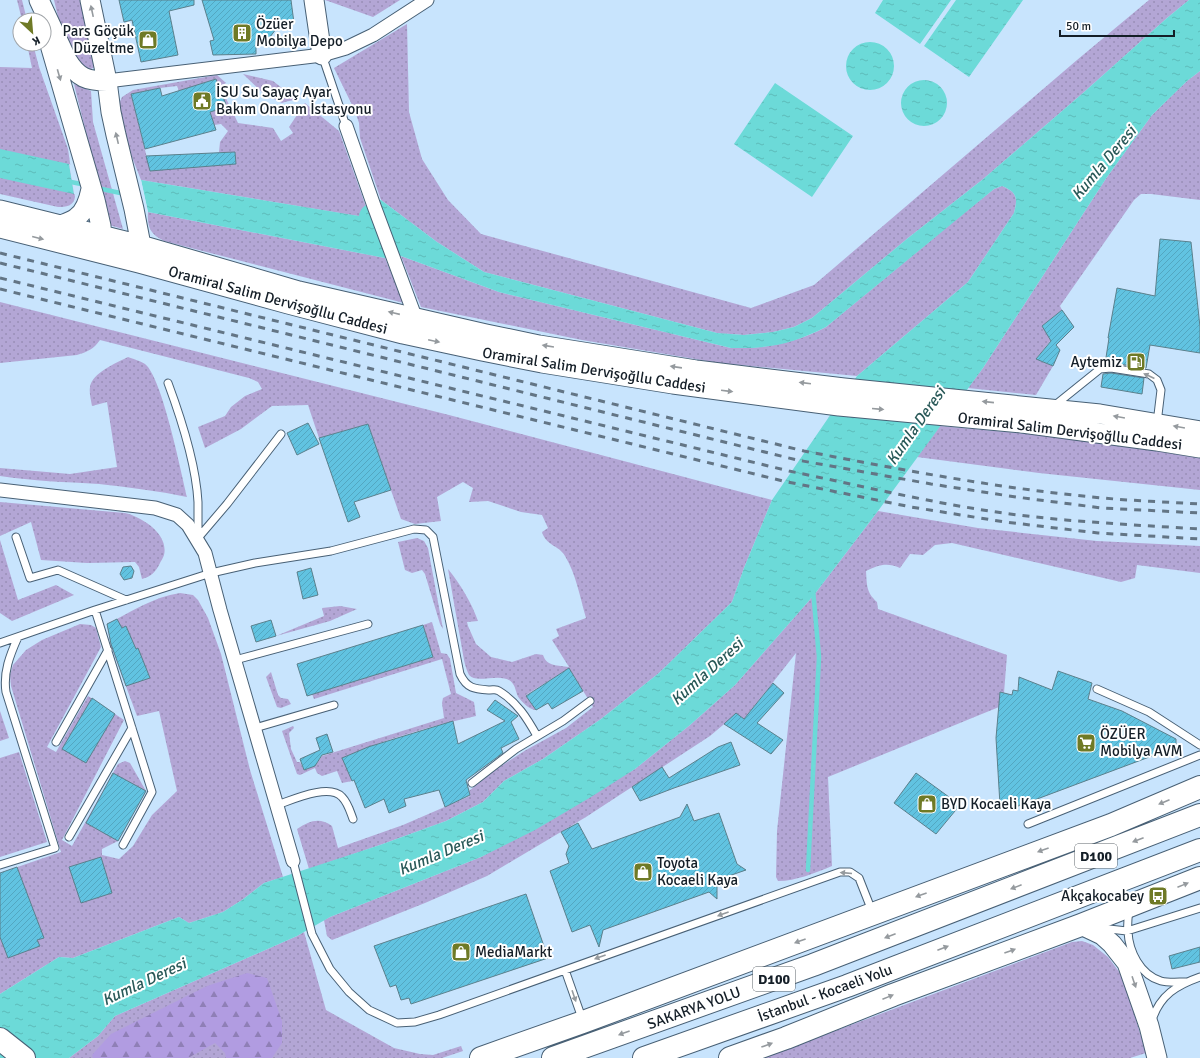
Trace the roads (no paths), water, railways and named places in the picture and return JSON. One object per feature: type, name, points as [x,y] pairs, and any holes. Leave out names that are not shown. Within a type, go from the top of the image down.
[{"type":"highway","points":[[480,1058],[583,1022],[1111,824],[1200,787]]},
{"type":"highway","name":"SAKARYA YOLU","points":[[553,1058],[813,965],[1200,815]]},
{"type":"highway","name":"İstanbul - Kocaeli Yolu","points":[[644,1058],[847,986],[1200,850]]},
{"type":"highway","points":[[730,1058],[1081,925],[1129,905],[1158,896],[1200,878]]},
{"type":"highway","points":[[583,1022],[813,965]]},
{"type":"highway","points":[[684,1058],[847,986]]},
{"type":"highway","points":[[0,1039],[24,1058]]},
{"type":"main road","points":[[38,0],[41,12]]},
{"type":"main road","points":[[38,0],[67,60],[73,69],[79,76],[86,79],[107,81]]},
{"type":"main road","points":[[90,0],[107,81],[111,112],[134,209],[140,254]]},
{"type":"main road","points":[[314,0],[322,55]]},
{"type":"main road","points":[[52,52],[84,163],[103,244]]},
{"type":"main road","points":[[61,225],[76,218],[92,195]]},
{"type":"main road","name":"Oramiral Salim Dervişoğllu Caddesi","points":[[0,210],[61,225],[103,244]]},
{"type":"main road","name":"Oramiral Salim Dervişoğllu Caddesi","points":[[0,228],[103,244],[299,291],[415,312],[494,336],[842,397]]},
{"type":"main road","name":"Oramiral Salim Dervişoğllu Caddesi","points":[[140,254],[288,304],[403,334],[482,351],[611,375],[666,383],[842,397],[1024,415],[1150,440],[1200,448]]},
{"type":"main road","name":"Oramiral Salim Dervişoğllu Caddesi","points":[[1024,415],[1050,409],[1100,414],[1200,431]]},
{"type":"main road","points":[[1081,925],[1102,935],[1112,944],[1128,963],[1149,1026],[1157,1058]]},
{"type":"street","points":[[107,81],[322,55],[346,48],[374,34],[427,0]]},
{"type":"street","points":[[346,126],[382,227],[415,312]]},
{"type":"street","points":[[0,490],[155,508],[177,515],[188,525],[198,538],[205,553],[220,610],[293,861]]},
{"type":"lane","points":[[322,55],[346,126]]},
{"type":"lane","points":[[1050,409],[1100,370],[1111,368],[1148,374],[1157,380],[1160,390],[1157,423]]},
{"type":"lane","points":[[168,383],[178,410],[195,480],[198,502],[198,538]]},
{"type":"lane","points":[[198,538],[227,504],[281,434]]},
{"type":"lane","points":[[0,643],[95,610],[211,573],[255,563],[331,551],[414,529],[426,530],[433,537],[460,674],[464,683],[475,689],[497,690],[508,697],[522,711],[537,736]]},
{"type":"lane","points":[[16,537],[30,578],[58,570],[126,600]]},
{"type":"lane","points":[[95,610],[152,792],[123,845]]},
{"type":"lane","points":[[235,660],[368,624]]},
{"type":"lane","points":[[0,865],[55,848],[3,691],[6,669],[18,637]]},
{"type":"lane","points":[[56,742],[108,650]]},
{"type":"lane","points":[[1097,689],[1149,712],[1200,745]]},
{"type":"lane","points":[[472,783],[516,748],[563,721],[590,701]]},
{"type":"lane","points":[[255,728],[334,705]]},
{"type":"lane","points":[[69,837],[132,728]]},
{"type":"lane","points":[[1028,824],[1200,755]]},
{"type":"lane","points":[[277,805],[312,793],[327,790],[341,796],[349,807],[353,819]]},
{"type":"lane","points":[[293,861],[312,934],[330,969],[349,992],[369,1010],[397,1023],[415,1022],[439,1015],[840,872],[850,872],[859,878],[873,913]]},
{"type":"lane","points":[[1129,905],[1127,931],[1134,958],[1152,978],[1163,981],[1186,982]]},
{"type":"lane","points":[[1081,925],[1127,931],[1200,908]]},
{"type":"lane","points":[[565,970],[583,1022]]},
{"type":"lane","points":[[1149,1026],[1155,1010],[1172,990],[1186,982],[1200,977]]},
{"type":"water","points":[[883,0],[951,0],[920,44],[875,13]]},
{"type":"water","points":[[956,0],[1023,0],[969,77],[924,46]]},
{"type":"water","name":"Kumla Deresi","points":[[1189,0],[1200,0],[1200,71],[1187,81],[1152,115],[1107,177],[983,368],[814,595],[735,685],[690,725],[635,769],[535,830],[481,857],[330,917],[297,936],[115,1016],[98,1036],[69,1058],[0,1058],[0,994],[59,957],[73,958],[179,917],[189,923],[223,912],[264,883],[380,845],[446,821],[483,802],[504,781],[543,759],[601,719],[659,673],[732,602],[744,568],[772,500],[857,376],[968,282],[1014,213],[1016,203],[1015,196],[1007,188],[1002,186],[994,189],[826,327],[802,338],[780,344],[757,348],[731,348],[499,292],[401,256],[385,258],[148,212],[141,180],[359,216],[364,206],[381,200],[437,242],[484,272],[717,333],[744,335],[773,332],[794,327],[812,318],[908,238],[982,180]]},
{"type":"water","points":[[870,42],[879,44],[887,49],[892,57],[894,66],[892,75],[887,83],[879,88],[870,90],[861,88],[853,83],[848,75],[846,66],[848,57],[853,49],[861,44]]},
{"type":"water","points":[[919,80],[929,80],[941,86],[946,94],[946,112],[941,120],[933,125],[919,126],[911,123],[904,116],[901,108],[901,98],[904,90],[911,83]]},
{"type":"water","points":[[775,83],[853,136],[812,197],[734,144]]},
{"type":"water","points":[[0,149],[69,164],[74,194],[0,178]]},
{"type":"waterway","points":[[66,181],[86,185]]},
{"type":"waterway","points":[[97,188],[125,194]]},
{"type":"waterway","points":[[808,870],[819,657],[813,590]]},
{"type":"railway","points":[[0,253],[804,451],[915,472],[1028,490],[1115,499],[1200,504]]},
{"type":"railway","points":[[0,263],[797,460],[931,484],[1016,497],[1102,508],[1200,513]]},
{"type":"railway","points":[[0,278],[789,471],[955,505],[1010,514],[1105,523],[1200,529]]},
{"type":"railway","points":[[0,289],[783,481],[911,507],[1005,522],[1098,533],[1200,539]]},
{"type":"place","name":"Özüer Mobilya Depo","points":[[242,33]]},
{"type":"place","name":"Pars Göçük Düzeltme","points":[[148,40]]},
{"type":"place","name":"İSU Su Sayaç Ayar Bakım Onarım İstasyonu","points":[[202,101]]},
{"type":"place","name":"Aytemiz","points":[[1136,362]]},
{"type":"place","name":"ÖZÜER Mobilya AVM","points":[[1086,743]]},
{"type":"place","name":"BYD Kocaeli Kaya","points":[[927,804]]},
{"type":"place","name":"Toyota Kocaeli Kaya","points":[[643,872]]},
{"type":"place","name":"Akçakocabey","points":[[1158,896]]},
{"type":"place","name":"MediaMarkt","points":[[461,952]]}]
